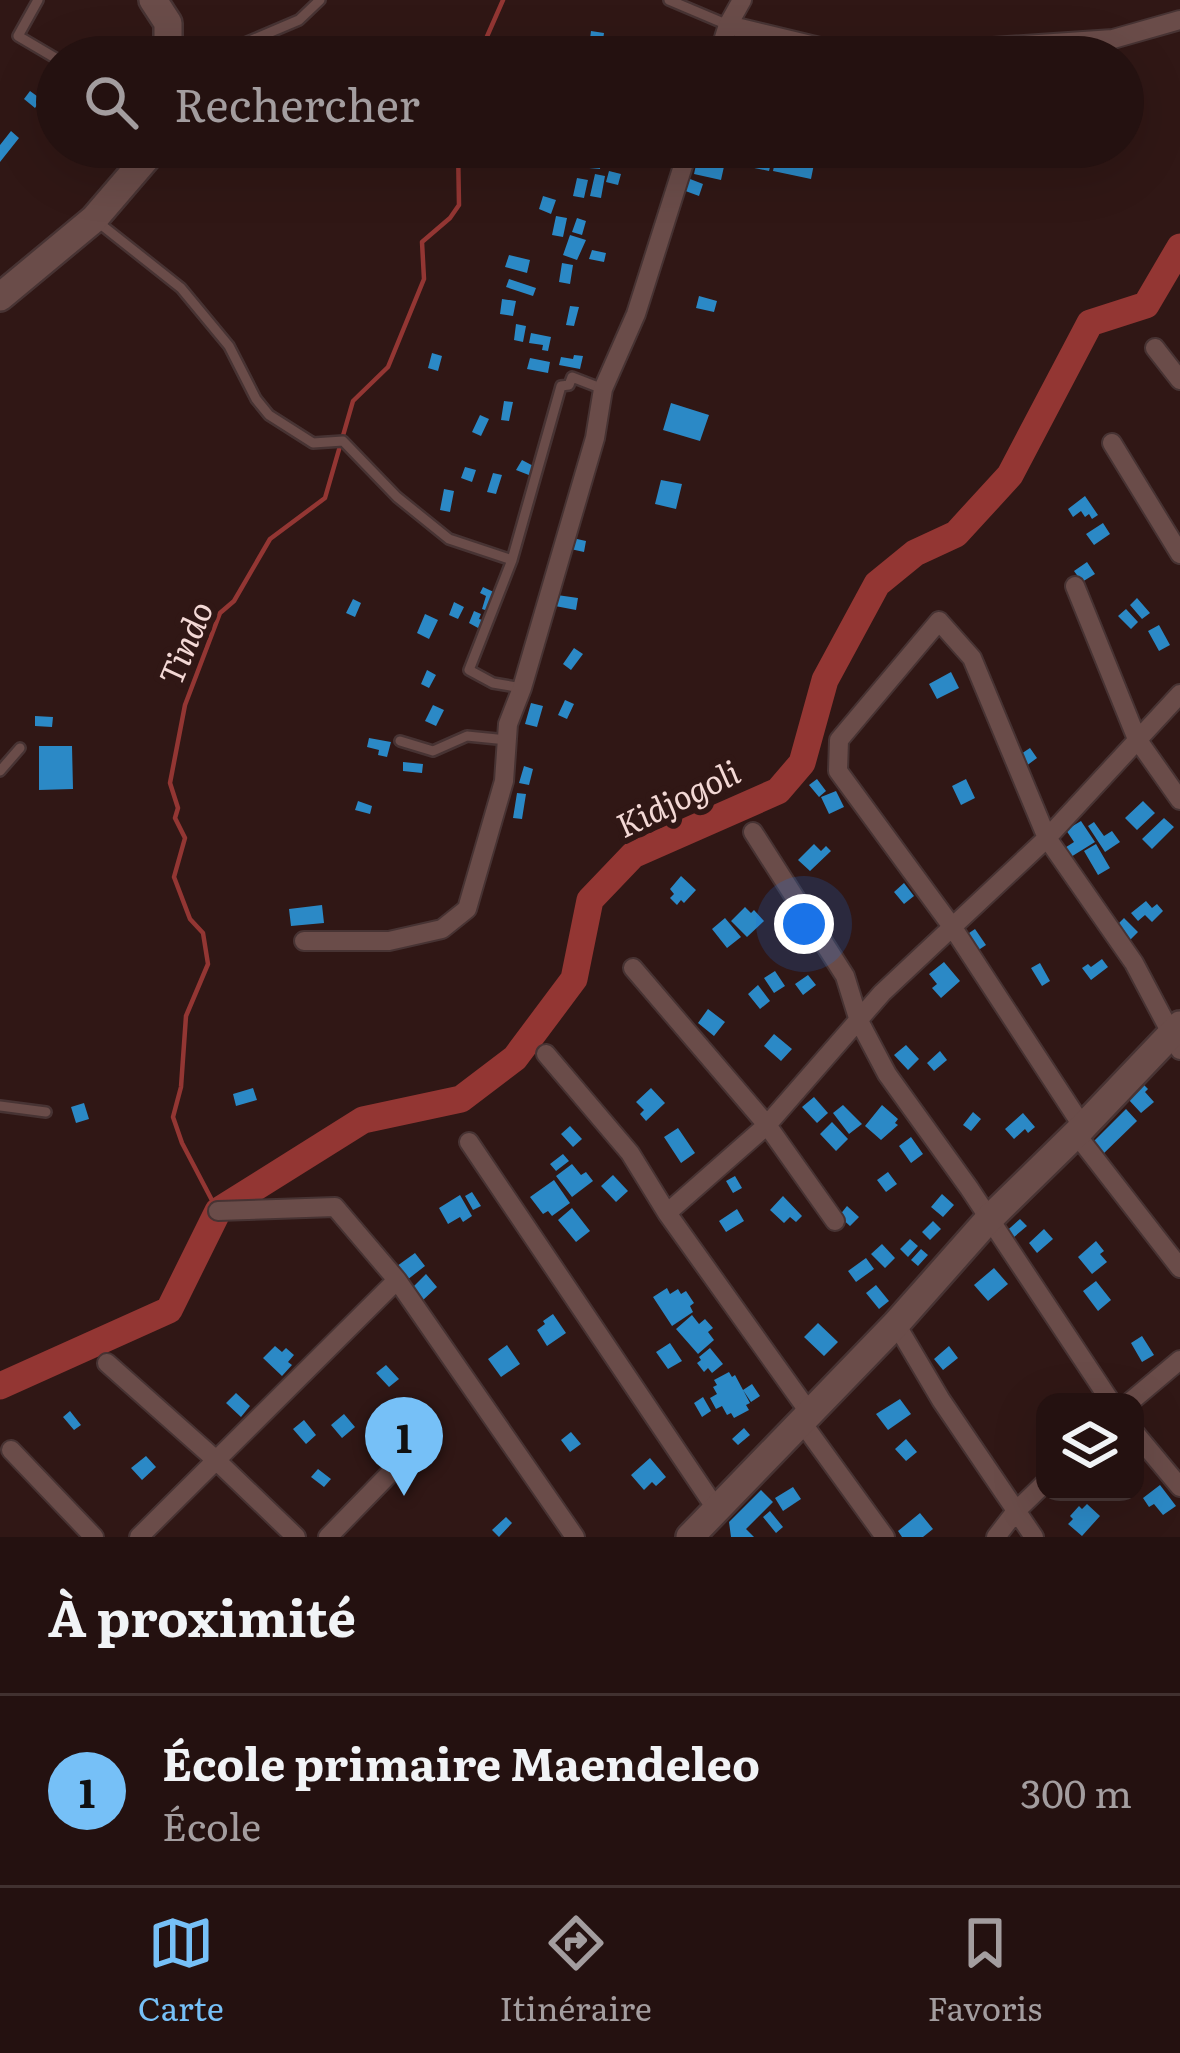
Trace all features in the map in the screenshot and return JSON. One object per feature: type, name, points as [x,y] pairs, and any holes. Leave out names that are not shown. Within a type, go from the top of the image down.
[{"type":"street","points":[[153,0],[168,23],[168,36]]},
{"type":"street","points":[[725,36],[742,0]]},
{"type":"street","points":[[1124,36],[1180,20]]},
{"type":"street","points":[[728,25],[774,36]]},
{"type":"street","points":[[0,297],[94,219],[137,168]]},
{"type":"street","points":[[304,941],[389,940],[442,928],[467,909],[504,781],[508,724],[595,438],[603,389],[636,314],[682,168]]},
{"type":"street","points":[[1155,348],[1180,380]]},
{"type":"street","points":[[1112,442],[1180,554]]},
{"type":"street","points":[[1075,586],[1137,739],[1180,800]]},
{"type":"street","points":[[469,1142],[709,1526],[988,1220],[1080,1131],[1177,1037],[1134,963],[1047,838],[972,658],[939,621],[839,740],[838,771],[953,928],[1080,1131],[1180,1268]]},
{"type":"street","points":[[667,1213],[767,1125],[882,993],[1047,838],[1180,694]]},
{"type":"street","points":[[753,832],[844,976],[859,1021],[886,1074],[969,1188],[1105,1393]]},
{"type":"street","points":[[632,968],[767,1125],[835,1221]]},
{"type":"street","points":[[547,1054],[630,1153],[885,1537]]},
{"type":"street","points":[[218,1211],[335,1208],[397,1280],[575,1537]]},
{"type":"street","points":[[139,1537],[397,1280]]},
{"type":"street","points":[[896,1324],[940,1400],[1034,1537]]},
{"type":"street","points":[[1141,1393],[1180,1360]]},
{"type":"street","points":[[107,1364],[296,1537]]},
{"type":"street","points":[[1144,1444],[1180,1487]]},
{"type":"street","points":[[11,1450],[94,1537]]},
{"type":"street","points":[[328,1537],[398,1465]]},
{"type":"street","points":[[996,1537],[1036,1492]]},
{"type":"lane","points":[[36,47],[18,36],[38,0]]},
{"type":"lane","points":[[261,36],[299,20],[320,0]]},
{"type":"lane","points":[[669,0],[728,25]]},
{"type":"lane","points":[[94,219],[181,288],[230,346],[269,415],[313,442],[343,441],[398,497],[449,539],[512,560]]},
{"type":"lane","points":[[522,688],[493,683],[469,670],[512,560],[561,386],[569,385],[572,377],[603,389]]},
{"type":"lane","points":[[400,742],[434,751],[467,736],[507,740]]},
{"type":"lane","points":[[0,771],[20,748]]},
{"type":"lane","points":[[0,1106],[46,1112]]},
{"type":"building","points":[[30,91],[36,95],[35,108],[24,99]]},
{"type":"building","points":[[11,131],[19,138],[0,162],[0,145]]},
{"type":"building","points":[[695,168],[724,168],[721,180],[694,174]]},
{"type":"building","points":[[774,168],[813,168],[811,179]]},
{"type":"building","points":[[609,171],[621,174],[618,185],[606,182]]},
{"type":"building","points":[[595,174],[605,176],[601,198],[590,196]]},
{"type":"building","points":[[685,177],[703,184],[699,196],[680,189]]},
{"type":"building","points":[[577,178],[588,180],[584,198],[573,196]]},
{"type":"building","points":[[543,196],[556,200],[551,214],[539,209]]},
{"type":"building","points":[[556,216],[567,218],[563,237],[552,235]]},
{"type":"building","points":[[577,218],[586,221],[582,235],[572,232]]},
{"type":"building","points":[[570,235],[586,240],[577,260],[563,255]]},
{"type":"building","points":[[592,250],[606,253],[604,262],[589,259]]},
{"type":"building","points":[[509,255],[530,260],[527,273],[505,267]]},
{"type":"building","points":[[562,263],[573,265],[570,284],[559,282]]},
{"type":"building","points":[[509,279],[536,288],[533,296],[506,287]]},
{"type":"building","points":[[699,296],[717,301],[714,312],[696,308]]},
{"type":"building","points":[[502,299],[516,301],[513,316],[500,314]]},
{"type":"building","points":[[570,306],[579,307],[574,326],[566,325]]},
{"type":"building","points":[[516,324],[526,326],[523,342],[514,340]]},
{"type":"building","points":[[531,333],[551,337],[548,351],[529,343]]},
{"type":"building","points":[[432,353],[442,356],[438,371],[428,368]]},
{"type":"building","points":[[583,356],[580,369],[559,365],[561,357],[573,359]]},
{"type":"building","points":[[530,358],[550,362],[548,373],[527,369]]},
{"type":"building","points":[[504,401],[513,402],[509,421],[501,420]]},
{"type":"building","points":[[671,403],[709,415],[700,441],[663,430]]},
{"type":"building","points":[[480,415],[489,419],[481,436],[472,432]]},
{"type":"building","points":[[522,460],[543,471],[539,479],[516,470]]},
{"type":"building","points":[[465,467],[476,470],[472,482],[461,478]]},
{"type":"building","points":[[493,473],[502,475],[496,494],[487,492]]},
{"type":"building","points":[[661,480],[682,484],[676,509],[655,504]]},
{"type":"building","points":[[444,489],[454,491],[450,512],[440,510]]},
{"type":"building","points":[[1085,496],[1098,515],[1092,519],[1081,511],[1073,517],[1068,509]]},
{"type":"building","points":[[1103,523],[1110,534],[1094,545],[1086,534]]},
{"type":"building","points":[[568,537],[586,541],[584,552],[566,548]]},
{"type":"building","points":[[1087,562],[1095,574],[1082,582],[1074,571]]},
{"type":"building","points":[[483,587],[498,594],[491,612],[482,609]]},
{"type":"building","points":[[557,595],[578,598],[576,610],[555,606]]},
{"type":"building","points":[[1137,598],[1150,613],[1142,619],[1130,605]]},
{"type":"building","points":[[353,599],[361,603],[355,617],[346,613]]},
{"type":"building","points":[[454,602],[464,607],[458,619],[449,615]]},
{"type":"building","points":[[1126,609],[1138,622],[1131,629],[1118,616]]},
{"type":"building","points":[[474,611],[481,614],[479,619],[493,623],[489,634],[469,623]]},
{"type":"building","points":[[425,614],[438,620],[429,639],[417,633]]},
{"type":"building","points":[[1159,625],[1170,645],[1159,651],[1148,631]]},
{"type":"building","points":[[574,648],[583,654],[571,670],[563,664]]},
{"type":"building","points":[[427,670],[436,675],[429,688],[421,684]]},
{"type":"building","points":[[951,672],[959,688],[937,699],[929,684]]},
{"type":"building","points":[[565,700],[574,704],[567,719],[558,715]]},
{"type":"building","points":[[531,703],[543,706],[537,727],[525,724]]},
{"type":"building","points":[[433,705],[444,710],[436,726],[425,721]]},
{"type":"building","points":[[35,716],[53,717],[52,727],[35,726]]},
{"type":"building","points":[[369,738],[391,742],[387,757],[367,747]]},
{"type":"building","points":[[39,746],[72,746],[73,789],[39,790]]},
{"type":"building","points":[[1030,748],[1037,758],[1022,769],[1015,758]]},
{"type":"building","points":[[403,762],[423,764],[422,773],[403,771]]},
{"type":"building","points":[[524,766],[533,769],[529,785],[519,783]]},
{"type":"building","points":[[817,779],[826,791],[819,797],[809,785]]},
{"type":"building","points":[[966,779],[975,798],[961,805],[952,786]]},
{"type":"building","points":[[836,791],[844,807],[829,814],[821,797]]},
{"type":"building","points":[[517,793],[526,794],[522,819],[513,818]]},
{"type":"building","points":[[358,801],[372,806],[370,814],[355,810]]},
{"type":"building","points":[[1143,801],[1155,813],[1137,830],[1125,818]]},
{"type":"building","points":[[1164,818],[1174,827],[1152,849],[1142,839]]},
{"type":"building","points":[[1081,821],[1095,842],[1066,860],[1060,851],[1074,842],[1066,830]]},
{"type":"building","points":[[1094,822],[1104,836],[1112,831],[1120,842],[1105,852],[1088,826]]},
{"type":"building","points":[[814,844],[821,851],[826,846],[831,851],[810,871],[798,860]]},
{"type":"building","points":[[1096,844],[1110,868],[1098,875],[1084,851]]},
{"type":"building","points":[[681,876],[696,890],[677,905],[670,898],[674,894],[670,889]]},
{"type":"building","points":[[904,883],[914,896],[904,904],[894,892]]},
{"type":"building","points":[[1146,901],[1163,911],[1152,922],[1145,915],[1138,921],[1131,913]]},
{"type":"building","points":[[322,905],[324,923],[291,926],[289,909]]},
{"type":"building","points":[[745,907],[764,921],[747,937],[731,921]]},
{"type":"building","points":[[725,918],[741,937],[727,948],[712,929]]},
{"type":"building","points":[[1124,918],[1138,932],[1128,942],[1114,928]]},
{"type":"building","points":[[975,929],[986,945],[974,953],[963,937]]},
{"type":"building","points":[[1102,959],[1108,967],[1091,980],[1082,968]]},
{"type":"building","points":[[944,962],[960,981],[941,998],[929,974]]},
{"type":"building","points":[[1040,963],[1050,981],[1042,986],[1031,968]]},
{"type":"building","points":[[775,971],[785,986],[774,993],[764,978]]},
{"type":"building","points":[[808,975],[816,985],[803,995],[795,984]]},
{"type":"building","points":[[758,985],[770,1001],[760,1009],[748,994]]},
{"type":"building","points":[[708,1009],[725,1022],[714,1036],[698,1023]]},
{"type":"building","points":[[774,1034],[792,1049],[781,1061],[764,1046]]},
{"type":"building","points":[[906,1045],[919,1059],[908,1070],[894,1055]]},
{"type":"building","points":[[940,1051],[947,1060],[934,1071],[927,1063]]},
{"type":"building","points":[[1144,1085],[1154,1102],[1141,1113],[1128,1099]]},
{"type":"building","points":[[253,1088],[257,1100],[236,1106],[233,1094]]},
{"type":"building","points":[[651,1088],[665,1103],[646,1121],[636,1102]]},
{"type":"building","points":[[814,1097],[828,1113],[817,1123],[802,1107]]},
{"type":"building","points":[[84,1103],[89,1119],[76,1123],[71,1107]]},
{"type":"building","points":[[843,1105],[862,1124],[849,1134],[833,1113]]},
{"type":"building","points":[[882,1105],[898,1119],[898,1125],[881,1140],[865,1126]]},
{"type":"building","points":[[1126,1109],[1137,1121],[1101,1156],[1090,1145]]},
{"type":"building","points":[[973,1112],[981,1119],[971,1131],[963,1125]]},
{"type":"building","points":[[1023,1113],[1035,1127],[1014,1139],[1005,1129]]},
{"type":"building","points":[[832,1122],[848,1139],[836,1151],[820,1134]]},
{"type":"building","points":[[570,1126],[582,1139],[573,1147],[561,1134]]},
{"type":"building","points":[[678,1128],[695,1153],[681,1163],[664,1137]]},
{"type":"building","points":[[911,1137],[923,1154],[911,1163],[899,1146]]},
{"type":"building","points":[[563,1154],[569,1161],[556,1171],[550,1164]]},
{"type":"building","points":[[572,1164],[593,1181],[572,1197],[556,1176]]},
{"type":"building","points":[[888,1172],[897,1184],[886,1192],[877,1180]]},
{"type":"building","points":[[613,1175],[628,1191],[616,1202],[601,1186]]},
{"type":"building","points":[[735,1176],[742,1188],[733,1193],[726,1181]]},
{"type":"building","points":[[554,1180],[570,1203],[552,1216],[548,1211],[543,1214],[530,1197]]},
{"type":"building","points":[[472,1192],[481,1206],[473,1210],[465,1196]]},
{"type":"building","points":[[942,1194],[954,1205],[943,1217],[931,1207]]},
{"type":"building","points":[[460,1195],[472,1216],[448,1224],[439,1208]]},
{"type":"building","points":[[783,1196],[802,1216],[796,1222],[790,1217],[784,1223],[770,1210]]},
{"type":"building","points":[[847,1206],[859,1217],[850,1226],[839,1216]]},
{"type":"building","points":[[572,1208],[590,1231],[576,1242],[558,1220]]},
{"type":"building","points":[[737,1209],[744,1221],[726,1232],[719,1221]]},
{"type":"building","points":[[1020,1219],[1027,1226],[1007,1243],[1001,1236]]},
{"type":"building","points":[[933,1221],[941,1229],[930,1240],[922,1232]]},
{"type":"building","points":[[1044,1229],[1053,1239],[1037,1253],[1029,1243]]},
{"type":"building","points":[[910,1239],[918,1246],[908,1257],[900,1249]]},
{"type":"building","points":[[1096,1241],[1107,1262],[1092,1274],[1078,1257]]},
{"type":"building","points":[[882,1244],[895,1258],[885,1268],[871,1254]]},
{"type":"building","points":[[921,1249],[928,1255],[918,1266],[911,1260]]},
{"type":"building","points":[[415,1253],[425,1266],[407,1280],[397,1266]]},
{"type":"building","points":[[866,1258],[874,1269],[856,1282],[848,1271]]},
{"type":"building","points":[[994,1268],[1008,1284],[988,1301],[974,1285]]},
{"type":"building","points":[[426,1274],[437,1287],[422,1301],[411,1289]]},
{"type":"building","points":[[1096,1281],[1111,1300],[1098,1311],[1083,1291]]},
{"type":"building","points":[[876,1285],[889,1301],[879,1309],[866,1293]]},
{"type":"building","points":[[667,1288],[670,1294],[686,1291],[694,1303],[690,1306],[693,1312],[672,1326],[653,1297]]},
{"type":"building","points":[[553,1314],[566,1333],[547,1346],[537,1330]]},
{"type":"building","points":[[692,1315],[699,1324],[705,1319],[713,1328],[708,1332],[714,1340],[698,1354],[676,1329]]},
{"type":"building","points":[[818,1323],[838,1342],[824,1356],[804,1337]]},
{"type":"building","points":[[1142,1336],[1154,1355],[1142,1362],[1131,1343]]},
{"type":"building","points":[[670,1343],[682,1361],[668,1369],[656,1352]]},
{"type":"building","points":[[507,1345],[520,1364],[501,1377],[488,1359]]},
{"type":"building","points":[[275,1346],[294,1355],[282,1376],[263,1358]]},
{"type":"building","points":[[949,1346],[958,1358],[943,1370],[934,1359]]},
{"type":"building","points":[[710,1348],[723,1364],[712,1373],[708,1368],[704,1372],[697,1363]]},
{"type":"building","points":[[386,1365],[399,1379],[389,1387],[376,1373]]},
{"type":"building","points":[[729,1372],[750,1403],[746,1405],[749,1410],[734,1418],[722,1406],[716,1409],[710,1398],[717,1394],[714,1380]]},
{"type":"building","points":[[752,1384],[760,1396],[751,1402],[743,1390]]},
{"type":"building","points":[[236,1393],[250,1406],[241,1417],[226,1403]]},
{"type":"building","points":[[703,1397],[711,1411],[702,1417],[694,1403]]},
{"type":"building","points":[[900,1399],[911,1414],[888,1430],[876,1414]]},
{"type":"building","points":[[70,1411],[81,1425],[74,1430],[63,1417]]},
{"type":"building","points":[[344,1414],[355,1427],[342,1438],[331,1425]]},
{"type":"building","points":[[304,1420],[316,1435],[306,1444],[293,1429]]},
{"type":"building","points":[[744,1428],[750,1435],[738,1445],[732,1439]]},
{"type":"building","points":[[571,1432],[581,1444],[570,1452],[561,1440]]},
{"type":"building","points":[[906,1439],[917,1452],[906,1461],[895,1449]]},
{"type":"building","points":[[146,1456],[156,1467],[142,1480],[131,1468]]},
{"type":"building","points":[[650,1458],[666,1477],[644,1490],[631,1475]]},
{"type":"building","points":[[318,1469],[331,1479],[324,1487],[311,1477]]},
{"type":"building","points":[[1160,1485],[1176,1506],[1163,1515],[1154,1504],[1149,1507],[1144,1497]]},
{"type":"building","points":[[793,1487],[801,1499],[783,1511],[775,1498]]},
{"type":"building","points":[[761,1490],[773,1502],[746,1529],[754,1537],[731,1537],[729,1522]]},
{"type":"building","points":[[1087,1504],[1100,1516],[1082,1536],[1068,1524],[1079,1506],[1082,1509]]},
{"type":"building","points":[[770,1511],[783,1527],[776,1533],[763,1517]]},
{"type":"building","points":[[920,1513],[933,1529],[923,1537],[902,1537],[898,1531]]},
{"type":"building","points":[[506,1517],[512,1523],[499,1537],[492,1530]]},
{"type":"waterway","name":"Tindo","points":[[487,36],[503,0]]},
{"type":"waterway","name":"Tindo","points":[[215,1206],[173,1117],[181,1087],[186,1016],[208,964],[203,933],[190,919],[174,877],[185,838],[175,818],[178,808],[170,783],[185,705],[220,613],[234,601],[270,539],[325,498],[353,401],[388,367],[424,279],[422,242],[459,205],[458,168]]},
{"type":"waterway","name":"Kidjogoli","points":[[0,1386],[169,1310],[218,1211],[363,1120],[461,1099],[515,1058],[574,979],[590,900],[633,855],[778,791],[802,763],[825,680],[877,584],[915,553],[956,534],[1010,475],[1090,323],[1146,305],[1180,247]]},
{"type":"place","name":"École primaire Maendeleo","points":[[404,1496]]}]
